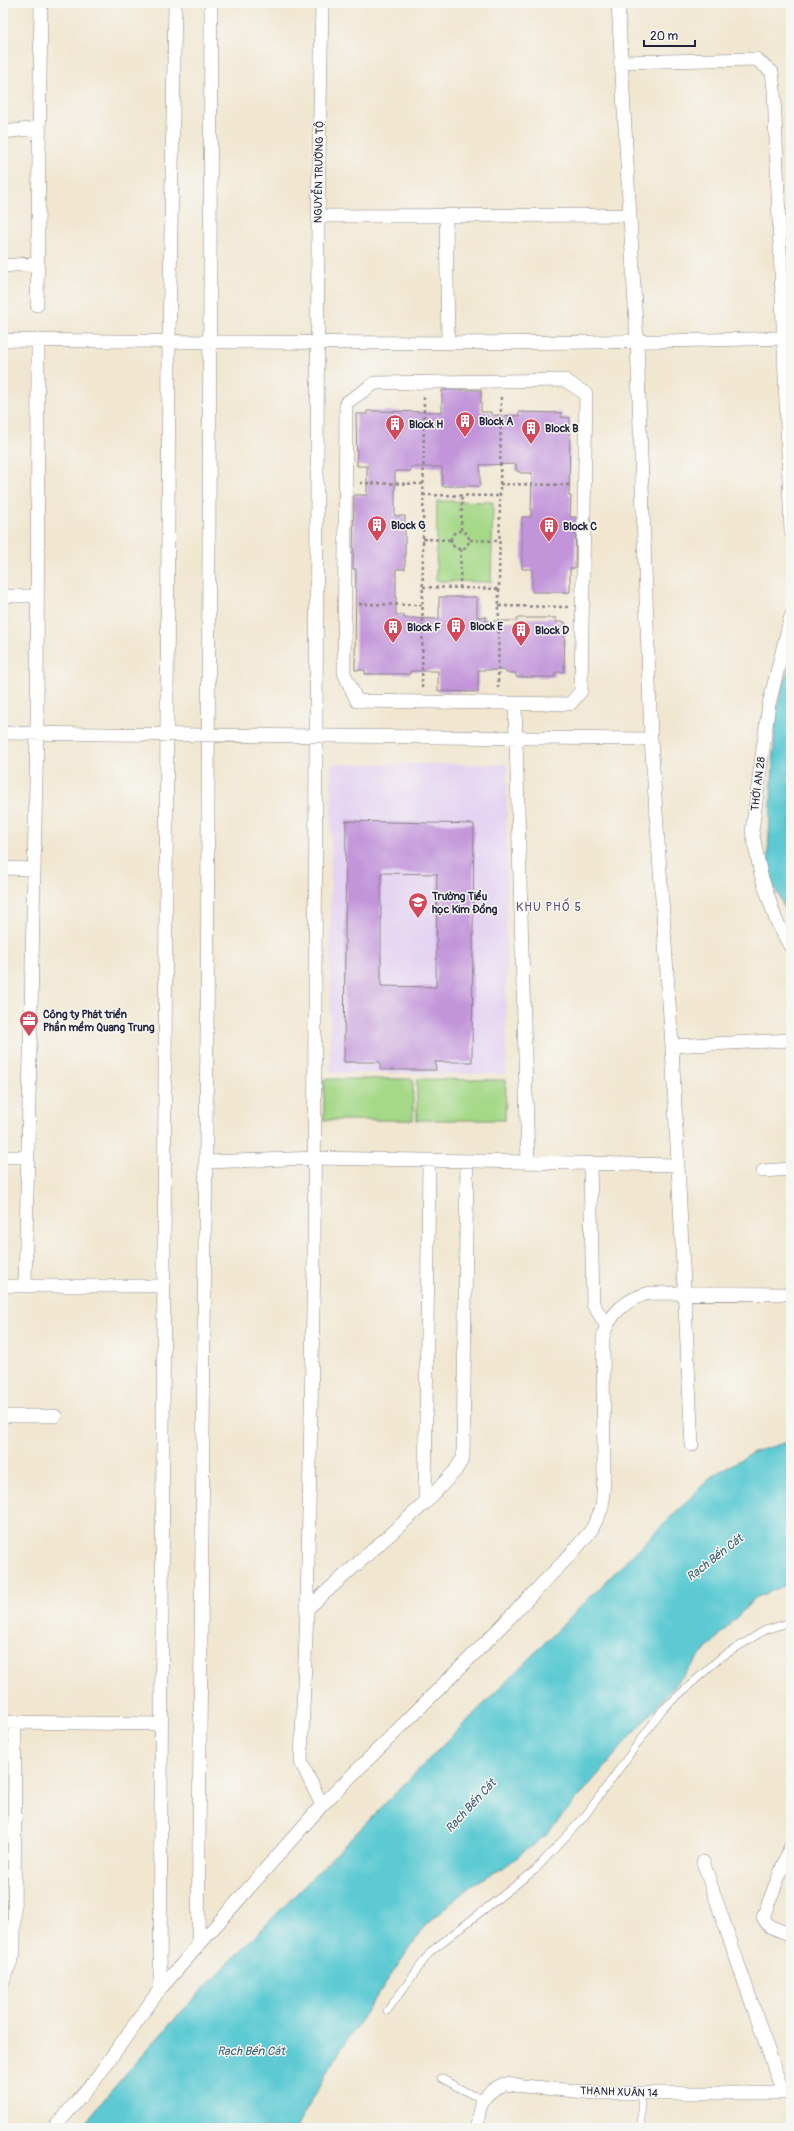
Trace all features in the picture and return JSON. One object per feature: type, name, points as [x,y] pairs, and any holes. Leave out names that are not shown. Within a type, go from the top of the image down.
[{"type":"street","points":[[38,305],[38,128],[41,3]]},
{"type":"street","points":[[160,1989],[169,342],[175,3]]},
{"type":"street","points":[[198,1945],[212,342],[211,3]]},
{"type":"street","name":"NGUYỄN TRƯỜNG TỘ","points":[[322,3],[318,216],[315,1158],[307,1609],[301,1762],[322,1805]]},
{"type":"street","points":[[618,3],[620,62],[637,342],[651,739],[672,1046],[692,1445]]},
{"type":"street","points":[[620,62],[756,59],[772,72],[774,90],[791,532]]},
{"type":"street","points":[[3,132],[38,128]]},
{"type":"street","points":[[318,216],[630,215]]},
{"type":"street","points":[[446,216],[448,342]]},
{"type":"street","points":[[3,266],[38,263]]},
{"type":"street","points":[[3,340],[169,342],[637,342],[783,338]]},
{"type":"street","points":[[25,1286],[37,733],[38,340]]},
{"type":"street","points":[[565,380],[586,394],[581,691],[570,704],[358,701],[344,673],[346,403],[375,383],[424,382],[565,380]]},
{"type":"street","points":[[3,596],[37,596]]},
{"type":"street","name":"THỚI AN 28","points":[[791,616],[769,704],[752,831],[761,875],[768,899],[776,920],[791,948]]},
{"type":"street","points":[[515,704],[514,738],[528,1162]]},
{"type":"street","points":[[3,733],[167,736],[316,735],[651,739]]},
{"type":"street","points":[[3,868],[34,869]]},
{"type":"street","points":[[672,1046],[791,1040]]},
{"type":"street","points":[[3,1158],[28,1158]]},
{"type":"street","points":[[206,1162],[315,1158],[678,1165]]},
{"type":"street","points":[[425,1503],[429,1160]]},
{"type":"street","points":[[307,1609],[425,1503],[455,1471],[463,1458],[467,1161]]},
{"type":"street","points":[[590,1164],[593,1304],[606,1325]]},
{"type":"street","points":[[763,1171],[791,1169]]},
{"type":"street","points":[[3,1286],[164,1286]]},
{"type":"street","points":[[54,2128],[95,2080],[160,1989],[322,1805],[483,1645],[573,1552],[592,1528],[602,1508],[604,1479],[603,1337],[606,1325],[623,1304],[636,1296],[650,1293],[791,1294]]},
{"type":"street","points":[[3,1416],[55,1416]]},
{"type":"street","points":[[3,1981],[14,1953],[9,1852],[9,1722],[161,1724]]},
{"type":"street","points":[[791,1845],[763,1917],[769,1926],[791,1935]]},
{"type":"street","points":[[703,1862],[787,2093]]},
{"type":"street","name":"THẠNH XUÂN 14","points":[[483,2098],[493,2089],[504,2084],[595,2093],[787,2093]]},
{"type":"street","points":[[478,2128],[483,2098]]},
{"type":"lane","points":[[387,2011],[431,1951],[535,1870],[584,1817],[663,1710],[720,1658],[766,1630],[791,1622]]},
{"type":"lane","points":[[441,2078],[472,2095],[483,2098]]},
{"type":"lane","points":[[641,2093],[641,2128]]},
{"type":"path","points":[[498,704],[501,381]]},
{"type":"path","points":[[422,702],[424,382]]},
{"type":"path","points":[[345,483],[424,484]]},
{"type":"path","points":[[500,484],[584,486]]},
{"type":"path","points":[[423,495],[500,496]]},
{"type":"path","points":[[461,530],[462,496]]},
{"type":"path","points":[[451,540],[456,532],[461,530]]},
{"type":"path","points":[[451,540],[453,546],[461,549],[467,546],[470,540],[467,533],[461,530]]},
{"type":"path","points":[[423,539],[451,540]]},
{"type":"path","points":[[470,540],[500,541]]},
{"type":"path","points":[[460,588],[461,549]]},
{"type":"path","points":[[423,588],[500,589]]},
{"type":"path","points":[[344,604],[423,605]]},
{"type":"path","points":[[499,606],[582,608]]},
{"type":"shaded area","name":"Trường Tiểu học Kim Đồng","points":[[331,764],[507,764],[506,1074],[330,1073]]},
{"type":"green space","points":[[437,501],[493,502],[491,582],[436,581]]},
{"type":"green space","points":[[324,1079],[413,1079],[413,1120],[324,1120]]},
{"type":"green space","points":[[417,1079],[506,1080],[505,1120],[417,1120]]},
{"type":"water","points":[[791,660],[791,762],[788,779],[791,794],[791,921],[767,872],[776,711]]},
{"type":"water","name":"Rạch Bến Cát","points":[[791,1441],[791,1583],[755,1598],[699,1657],[546,1835],[503,1868],[472,1884],[424,1927],[341,2049],[296,2128],[81,2128],[136,2061],[225,1966],[712,1476],[754,1452]]},
{"type":"building","points":[[442,390],[481,390],[481,412],[491,412],[491,415],[519,416],[519,412],[562,413],[561,417],[570,418],[569,496],[571,496],[570,517],[576,517],[575,568],[570,568],[570,592],[532,592],[532,569],[522,569],[522,517],[531,517],[532,473],[521,473],[516,470],[516,464],[480,465],[480,486],[442,486],[442,467],[411,467],[411,471],[395,471],[395,516],[405,516],[405,569],[396,569],[396,615],[404,615],[404,618],[439,619],[439,597],[477,597],[477,617],[486,617],[486,621],[517,621],[517,618],[556,618],[556,622],[565,622],[564,672],[555,672],[555,677],[516,677],[516,673],[506,673],[506,670],[478,670],[478,692],[438,691],[438,671],[410,671],[410,674],[365,674],[365,670],[355,670],[356,569],[353,569],[354,495],[367,495],[367,466],[357,466],[356,414],[367,414],[367,411],[442,412]]},
{"type":"building","points":[[346,821],[474,824],[472,1062],[435,1062],[436,1070],[380,1070],[380,1062],[344,1062]],"holes":[[[381,873],[437,874],[436,987],[381,986]]]},
{"type":"place","name":"Block A","points":[[465,438]]},
{"type":"place","name":"Block H","points":[[395,441]]},
{"type":"place","name":"Block B","points":[[531,445]]},
{"type":"place","name":"Block G","points":[[377,542]]},
{"type":"place","name":"Block C","points":[[549,543]]},
{"type":"place","name":"Block E","points":[[456,643]]},
{"type":"place","name":"Block F","points":[[393,644]]},
{"type":"place","name":"Block D","points":[[521,647]]},
{"type":"place","name":"Trường Tiểu học Kim Đồng","points":[[418,919]]},
{"type":"place","name":"Công ty Phát triển Phần mềm Quang Trung","points":[[29,1037]]},
{"type":"district","name":"KHU PHỐ 5","points":[[549,907]]}]
